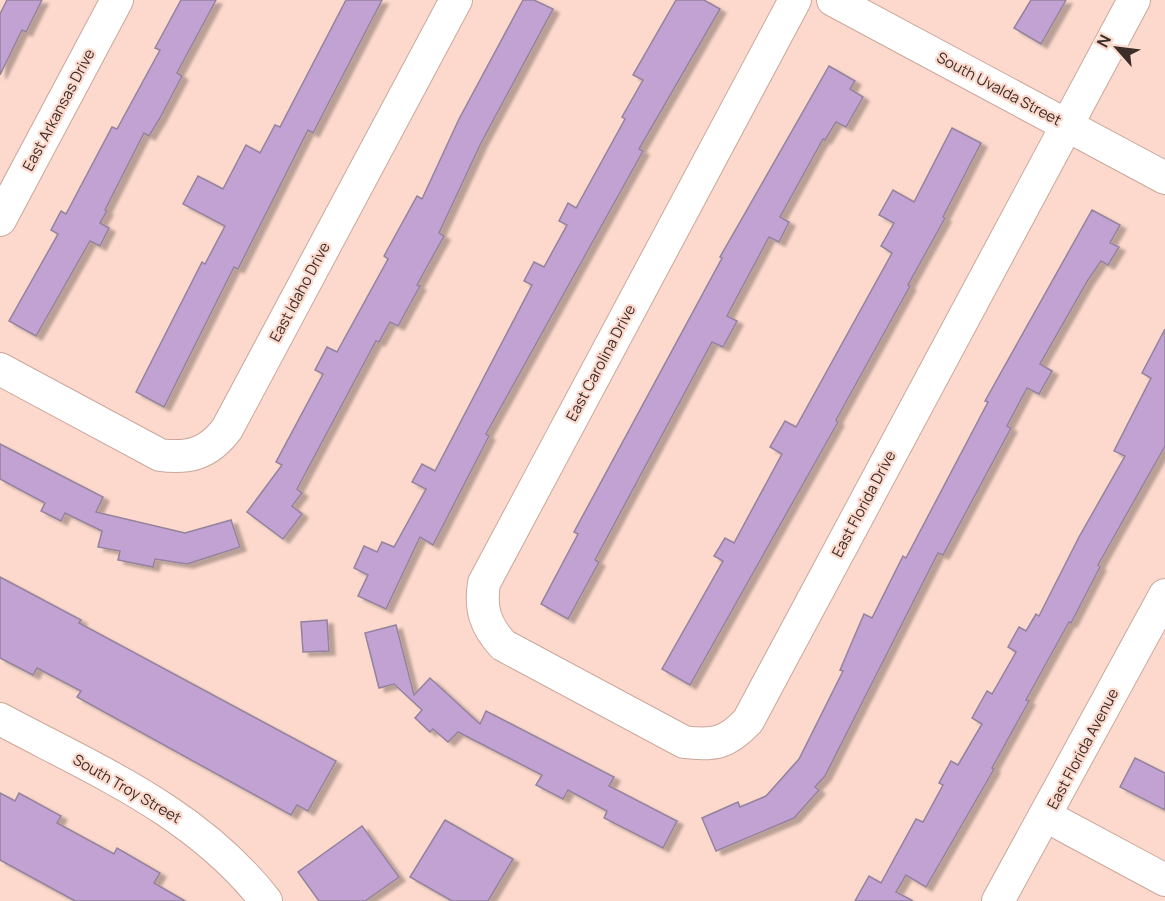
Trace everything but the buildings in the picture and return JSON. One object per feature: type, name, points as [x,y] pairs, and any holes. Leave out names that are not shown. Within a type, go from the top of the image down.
[{"type":"street","name":"East Arkansas Drive","points":[[0,220],[117,0]]},
{"type":"street","name":"East Idaho Drive","points":[[0,369],[160,455],[180,458],[200,454],[217,442],[227,429],[456,0]]},
{"type":"street","name":"East Carolina Drive","points":[[585,690],[503,645],[491,632],[484,617],[482,600],[484,583],[795,0]]},
{"type":"street","name":"South Uvalda Street","points":[[833,0],[1165,178]]},
{"type":"street","name":"East Florida Drive","points":[[585,690],[684,742],[704,745],[721,742],[734,735],[748,721],[1134,0]]},
{"type":"street","name":"East Florida Avenue","points":[[998,901],[1165,595]]},
{"type":"street","name":"South Troy Street","points":[[0,719],[159,805],[186,823],[230,859],[266,901]]},
{"type":"street","points":[[1046,816],[1165,880]]}]
